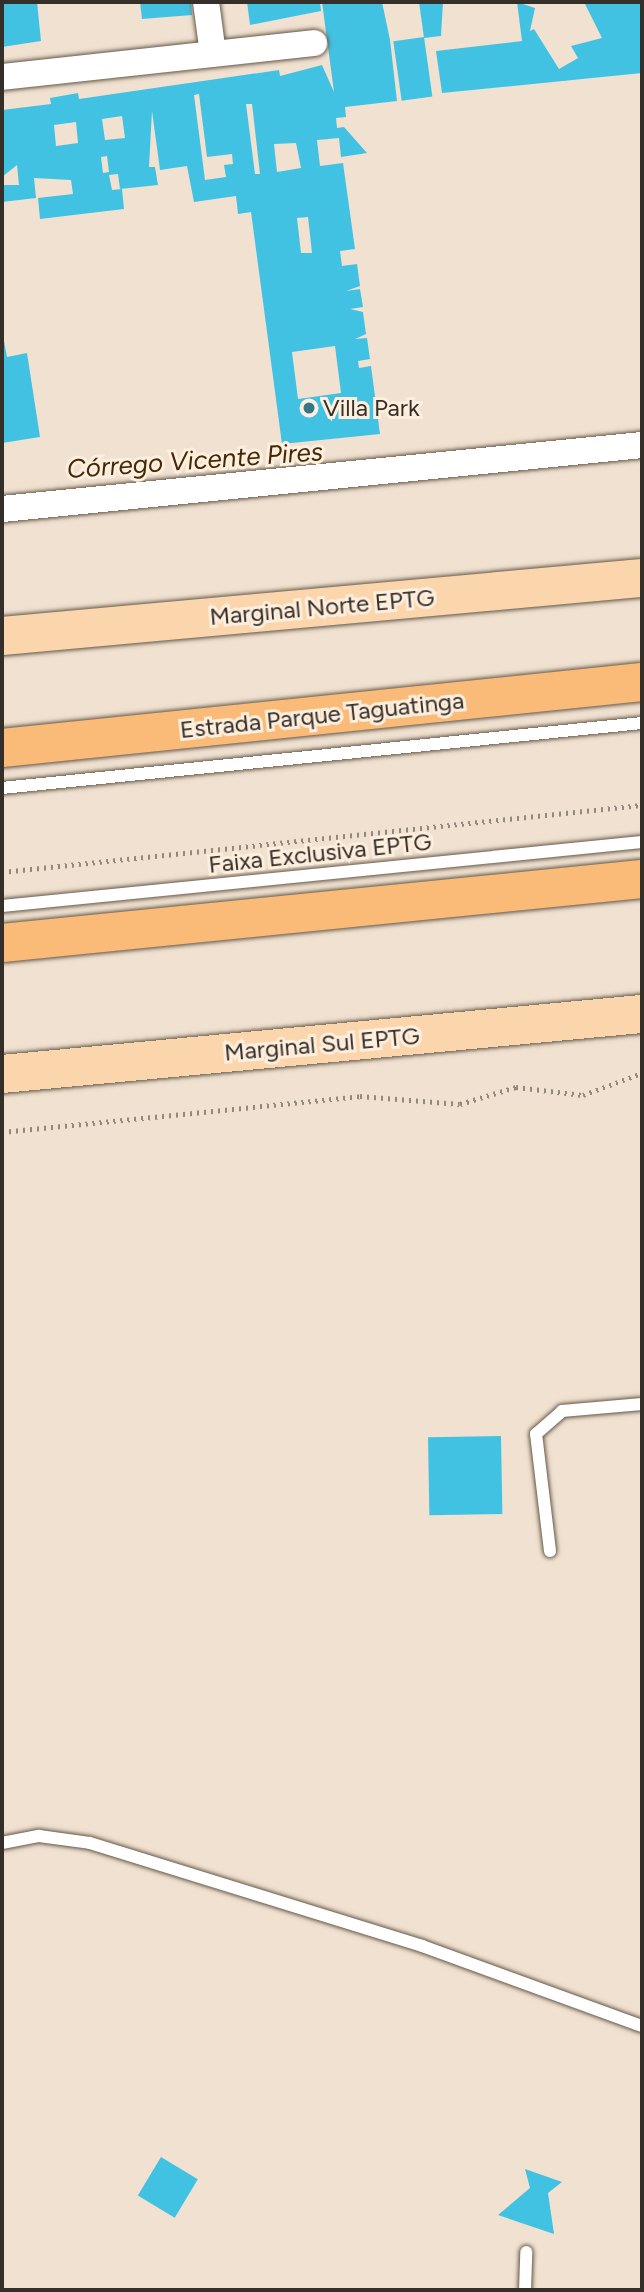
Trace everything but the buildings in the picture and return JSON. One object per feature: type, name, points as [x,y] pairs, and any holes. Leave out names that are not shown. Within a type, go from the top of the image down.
[{"type":"highway","points":[[528,694],[642,670]]},
{"type":"highway","name":"Estrada Parque Taguatinga","points":[[2,748],[642,682]]},
{"type":"highway","points":[[2,943],[642,879]]},
{"type":"main road","name":"Marginal Norte EPTG","points":[[2,636],[642,578]]},
{"type":"main road","name":"Marginal Sul EPTG","points":[[2,1074],[642,1014]]},
{"type":"street","points":[[206,2],[213,54]]},
{"type":"street","points":[[2,77],[314,43]]},
{"type":"street","points":[[2,509],[642,445]]},
{"type":"lane","points":[[2,788],[642,723]]},
{"type":"lane","name":"Faixa Exclusiva EPTG","points":[[2,906],[642,842]]},
{"type":"lane","points":[[550,1551],[536,1434],[562,1411],[642,1404]]},
{"type":"lane","points":[[2,1843],[39,1836],[90,1843],[422,1946],[642,2026]]},
{"type":"lane","points":[[525,2290],[526,2252]]},
{"type":"path","points":[[2,872],[642,805]]},
{"type":"path","points":[[2,1132],[360,1096],[460,1104],[516,1087],[583,1095],[642,1073]]},
{"type":"place","name":"Villa Park","points":[[309,408]]},
{"type":"water label","name":"Córrego Vicente Pires","points":[[195,461]]}]
